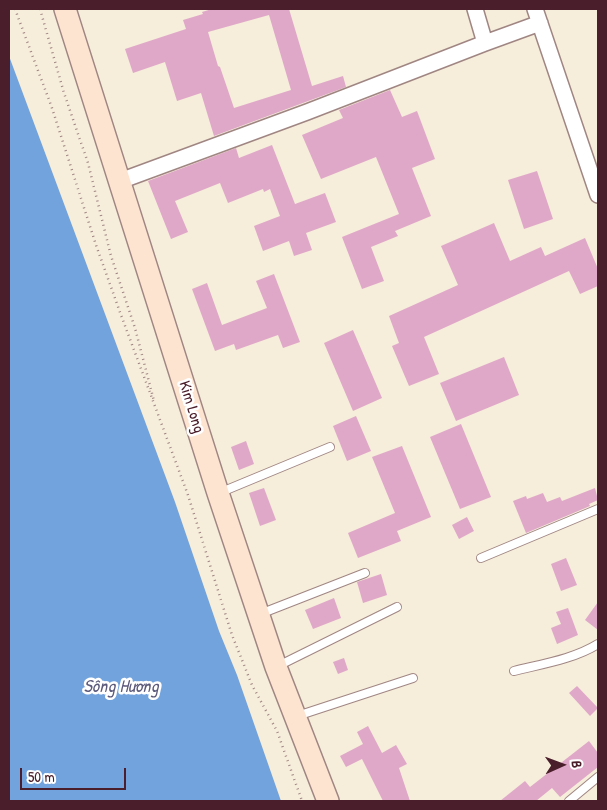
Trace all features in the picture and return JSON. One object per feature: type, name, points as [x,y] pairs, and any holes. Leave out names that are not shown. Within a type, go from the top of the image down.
[{"type":"main road","name":"Kim Long","points":[[65,9],[258,615],[328,801]]},
{"type":"street","points":[[475,9],[485,43]]},
{"type":"street","points":[[534,9],[596,178],[598,195]]},
{"type":"street","points":[[120,181],[540,23]]},
{"type":"lane","points":[[218,493],[330,447]]},
{"type":"lane","points":[[481,558],[598,510]]},
{"type":"lane","points":[[258,615],[365,572]]},
{"type":"lane","points":[[276,667],[397,607]]},
{"type":"lane","points":[[514,671],[562,659],[589,650],[598,644]]},
{"type":"lane","points":[[295,717],[413,678]]},
{"type":"lane","points":[[569,801],[598,777]]},
{"type":"path","points":[[16,9],[52,108],[96,246],[188,495],[232,635],[252,685],[277,732],[302,801]]},
{"type":"path","points":[[40,9],[64,93],[88,163],[112,256],[136,328],[157,414]]},
{"type":"water","name":"Sông Hương","points":[[9,56],[175,502],[219,631],[237,675],[281,801],[9,801]]},
{"type":"building","points":[[212,9],[289,9],[312,86],[343,76],[346,87],[214,136],[201,93],[177,101],[165,62],[133,73],[125,49],[186,29],[183,20],[203,14],[202,12]],"holes":[[[269,15],[291,90],[234,108],[220,67],[218,66],[208,32]]]},
{"type":"building","points":[[390,90],[402,117],[417,111],[435,159],[412,168],[431,216],[395,231],[398,236],[371,247],[384,281],[362,289],[342,237],[399,214],[376,157],[321,179],[302,135],[343,118],[339,110]]},
{"type":"building","points":[[272,145],[295,204],[325,193],[336,222],[306,233],[312,250],[294,256],[289,241],[263,251],[254,226],[280,216],[270,189],[264,192],[263,189],[228,203],[220,183],[175,201],[188,232],[171,239],[148,181],[236,148],[239,158]]},
{"type":"building","points":[[537,171],[553,219],[524,229],[508,180]]},
{"type":"building","points":[[494,223],[510,261],[541,247],[545,256],[585,238],[598,269],[598,286],[580,294],[569,271],[424,337],[439,374],[409,386],[392,346],[399,343],[389,316],[458,285],[441,246]]},
{"type":"building","points":[[274,274],[300,342],[283,348],[278,335],[236,350],[234,344],[215,351],[192,289],[207,283],[222,325],[267,308],[256,281]]},
{"type":"building","points":[[353,330],[382,398],[353,411],[324,343]]},
{"type":"building","points":[[504,357],[519,395],[456,421],[440,383]]},
{"type":"building","points":[[356,416],[371,451],[347,461],[333,426]]},
{"type":"building","points":[[461,424],[491,497],[460,509],[430,437]]},
{"type":"building","points":[[246,441],[254,464],[239,470],[231,447]]},
{"type":"building","points":[[402,446],[431,517],[397,531],[401,541],[358,558],[348,533],[395,513],[372,457]]},
{"type":"building","points":[[264,488],[276,520],[260,526],[249,493]]},
{"type":"building","points":[[595,488],[598,500],[589,504],[590,506],[526,533],[513,501],[526,496],[527,499],[543,493],[547,502],[560,497],[562,501]]},
{"type":"building","points":[[467,517],[474,531],[459,539],[452,525]]},
{"type":"building","points":[[566,558],[577,585],[561,591],[551,564]]},
{"type":"building","points":[[381,574],[387,595],[363,603],[357,582]]},
{"type":"building","points":[[334,598],[341,618],[313,629],[305,610]]},
{"type":"building","points":[[598,602],[598,630],[585,620]]},
{"type":"building","points":[[568,608],[578,635],[557,644],[551,628],[561,624],[556,612]]},
{"type":"building","points":[[344,658],[348,670],[338,674],[333,662]]},
{"type":"building","points":[[577,686],[598,708],[590,716],[569,693]]},
{"type":"building","points":[[368,726],[382,753],[396,745],[407,764],[399,768],[410,801],[383,801],[362,759],[346,767],[340,756],[363,744],[357,732]]},
{"type":"building","points":[[589,741],[598,753],[598,767],[560,797],[552,788],[536,801],[500,801],[525,781],[530,787]]}]
